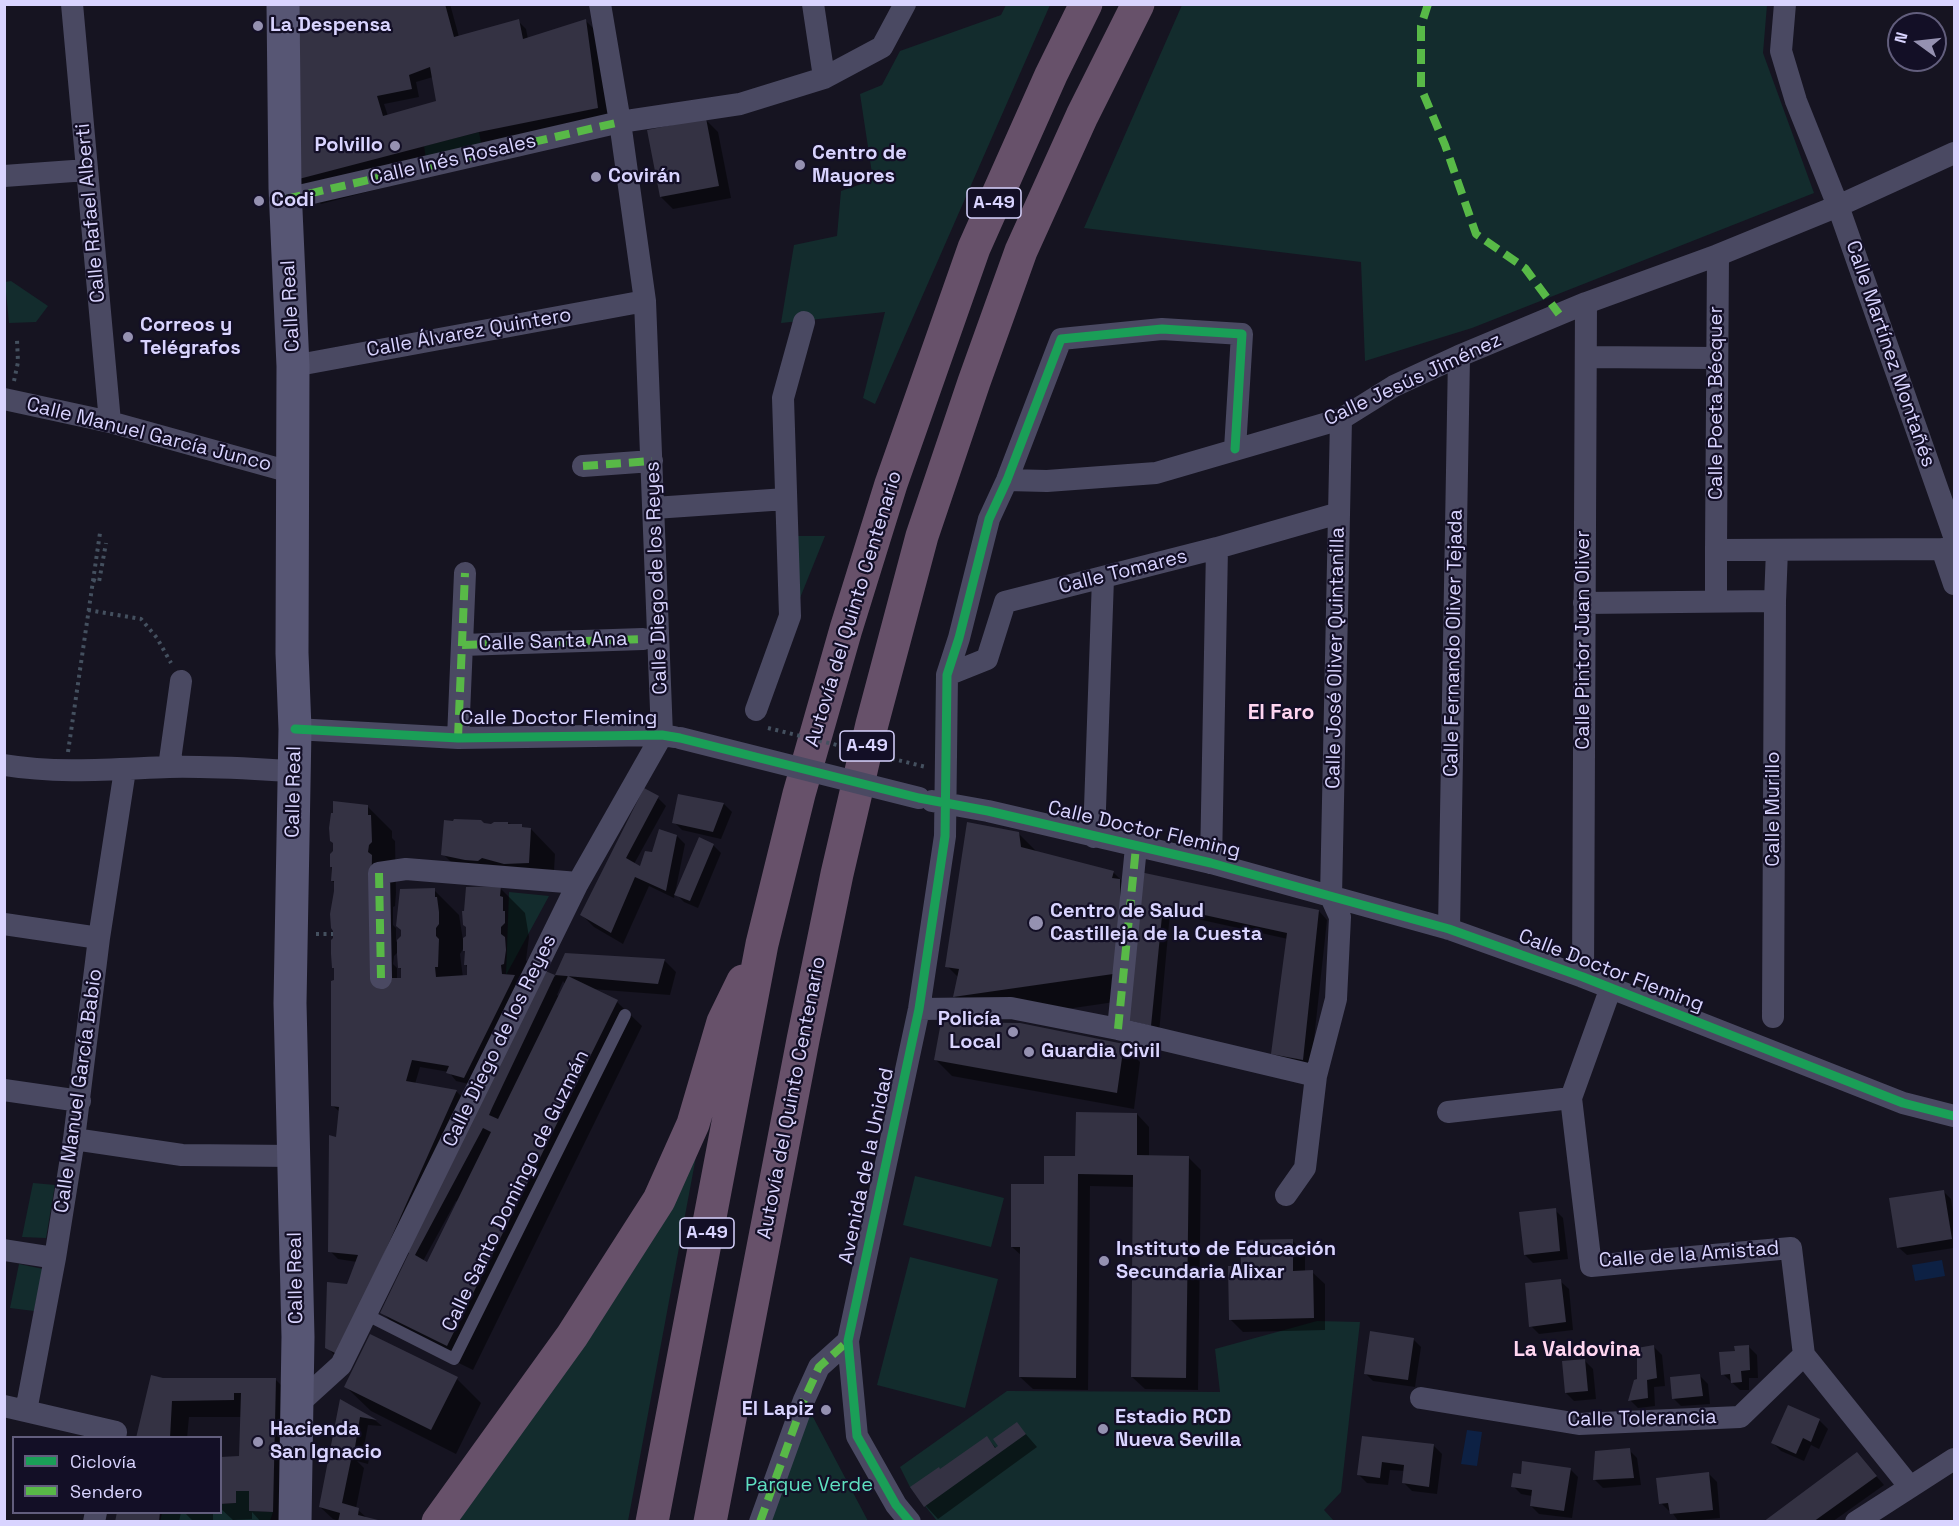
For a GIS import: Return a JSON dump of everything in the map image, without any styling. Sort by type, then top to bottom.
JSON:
[{"type":"highway","name":"Autovía del Quinto Centenario","points":[[652,1521],[762,944],[799,795],[840,651],[906,440],[974,248],[1051,75],[1086,4]]},
{"type":"highway","name":"Autovía del Quinto Centenario","points":[[710,1521],[835,885],[872,724],[922,536],[1021,251],[1082,116],[1138,4]]},
{"type":"highway","points":[[438,1521],[465,1487],[572,1336],[659,1200],[693,1124],[723,1022],[762,944]]},
{"type":"highway","points":[[425,1521],[465,1487]]},
{"type":"main road","name":"Calle Real","points":[[283,4],[294,472],[292,652],[295,729],[290,1003],[298,1351],[295,1514]]},
{"type":"street","name":"Calle Rafael Alberti","points":[[72,4],[111,422]]},
{"type":"street","name":"Calle Diego de los Reyes","points":[[297,1405],[342,1365],[578,883],[671,737],[654,508],[645,301],[620,122],[600,4]]},
{"type":"street","points":[[813,4],[824,78]]},
{"type":"street","name":"Calle Inés Rosales","points":[[286,199],[620,122],[740,104],[824,78],[882,47],[905,4]]},
{"type":"street","name":"Calle Martínez Montañés","points":[[1785,4],[1781,51],[1796,101],[1838,206],[1950,545],[1954,584]]},
{"type":"street","name":"Calle Jesús Jiménez","points":[[1007,480],[1047,481],[1156,473],[1341,418],[1394,386],[1459,356],[1586,303],[1718,255],[1838,206],[1954,153]]},
{"type":"street","points":[[4,176],[87,170]]},
{"type":"street","name":"Calle Poeta Bécquer","points":[[1716,601],[1718,255]]},
{"type":"street","name":"Calle Álvarez Quintero","points":[[293,366],[645,301]]},
{"type":"street","name":"Calle Pintor Juan Oliver","points":[[1583,977],[1586,303]]},
{"type":"street","points":[[762,719],[790,616],[783,398],[804,322]]},
{"type":"street","name":"Avenida de la Unidad","points":[[910,1521],[896,1505],[856,1436],[848,1341],[919,1009],[945,836],[946,675],[959,638],[988,519],[1007,480],[1061,339],[1161,328],[1242,334],[1234,449]]},
{"type":"street","name":"Calle Fernando Oliver Tejada","points":[[1449,929],[1459,356]]},
{"type":"street","points":[[1586,357],[1717,358]]},
{"type":"street","name":"Calle Manuel García Junco","points":[[7,399],[111,422],[294,472]]},
{"type":"street","name":"Calle José Oliver Quintanilla","points":[[1286,1195],[1305,1168],[1316,1076],[1336,999],[1340,917],[1331,897],[1341,418]]},
{"type":"street","points":[[583,466],[652,461]]},
{"type":"street","points":[[654,508],[786,499]]},
{"type":"street","name":"Calle Tomares","points":[[946,675],[987,659],[1005,602],[1217,548],[1339,513]]},
{"type":"street","points":[[1716,550],[1950,545]]},
{"type":"street","points":[[1211,863],[1217,548]]},
{"type":"street","name":"Calle Murillo","points":[[1773,1017],[1777,550]]},
{"type":"street","points":[[458,738],[465,573]]},
{"type":"street","points":[[1094,837],[1103,578]]},
{"type":"street","points":[[1584,603],[1776,601]]},
{"type":"street","name":"Calle Santa Ana","points":[[462,645],[643,639]]},
{"type":"street","points":[[169,767],[182,681]]},
{"type":"street","name":"Calle Doctor Fleming","points":[[295,729],[458,738],[671,737],[919,798],[988,811],[1211,863],[1449,929],[1583,977],[1610,990],[1903,1103],[1954,1116]]},
{"type":"street","points":[[4,765],[35,770],[224,767],[294,771]]},
{"type":"street","name":"Calle Manuel García Babio","points":[[15,1408],[55,1258],[80,1101],[99,938],[125,770]]},
{"type":"street","points":[[1118,1029],[1136,847]]},
{"type":"street","points":[[381,978],[379,873],[406,869],[578,883]]},
{"type":"street","points":[[4,924],[99,938]]},
{"type":"street","name":"Calle de la Amistad","points":[[1610,990],[1571,1098],[1591,1266],[1791,1248],[1804,1355]]},
{"type":"street","points":[[919,1009],[1011,1008],[1118,1029],[1316,1076]]},
{"type":"street","points":[[4,1090],[80,1101]]},
{"type":"street","points":[[1448,1112],[1571,1098]]},
{"type":"street","points":[[74,1139],[182,1155],[294,1156]]},
{"type":"street","points":[[4,1250],[55,1258]]},
{"type":"street","points":[[760,1521],[804,1400],[819,1367],[848,1341]]},
{"type":"street","points":[[298,1351],[316,1370],[342,1365]]},
{"type":"street","points":[[1804,1355],[1910,1487]]},
{"type":"street","name":"Calle Tolerancia","points":[[1421,1398],[1579,1424],[1740,1417],[1804,1355]]},
{"type":"street","points":[[15,1408],[116,1435]]},
{"type":"street","points":[[1856,1521],[1954,1459]]},
{"type":"lane","name":"Calle Santo Domingo de Guzmán","points":[[365,1314],[454,1359],[625,1015]]},
{"type":"path","points":[[7,399],[18,362],[17,340]]},
{"type":"path","points":[[66,770],[100,533]]},
{"type":"path","points":[[93,580],[99,582],[106,543]]},
{"type":"path","points":[[88,610],[141,619],[157,638],[182,681]]},
{"type":"path","points":[[762,719],[926,768]]},
{"type":"green space","points":[[1006,5],[1050,5],[875,404],[863,398],[885,312],[781,323],[794,245],[837,236],[841,191],[873,180],[860,94],[882,85],[900,51],[1001,15]]},
{"type":"green space","points":[[1182,5],[1767,5],[1763,53],[1814,193],[1472,328],[1365,361],[1361,262],[1084,228]]},
{"type":"green space","points":[[479,132],[484,159],[428,172],[424,146]]},
{"type":"green space","points":[[11,281],[48,306],[36,322],[9,323],[5,282]]},
{"type":"green space","points":[[797,536],[825,536],[800,598]]},
{"type":"green space","points":[[509,892],[549,896],[506,975]]},
{"type":"green space","points":[[703,1119],[628,1521],[454,1522]]},
{"type":"green space","points":[[915,1176],[1004,1198],[991,1247],[903,1225]]},
{"type":"green space","points":[[33,1183],[55,1185],[46,1238],[22,1237]]},
{"type":"green space","points":[[910,1257],[998,1279],[965,1408],[877,1385]]},
{"type":"green space","points":[[19,1264],[43,1269],[34,1311],[10,1308]]},
{"type":"green space","name":"Estadio RCD Nueva Sevilla","points":[[1317,1321],[1360,1322],[1341,1492],[1324,1510],[1334,1521],[937,1521],[910,1487],[900,1467],[1007,1391],[1220,1392],[1215,1349]]},
{"type":"green space","name":"Parque Verde","points":[[804,1400],[868,1521],[760,1521]]},
{"type":"green space","points":[[236,1491],[249,1491],[249,1511],[273,1512],[270,1521],[160,1522],[162,1514],[222,1514],[222,1504],[236,1503]]},
{"type":"water","points":[[1942,1260],[1945,1276],[1915,1281],[1912,1265]]},
{"type":"water","points":[[1467,1430],[1482,1432],[1477,1466],[1461,1464]]},
{"type":"building","points":[[295,4],[445,4],[454,37],[519,19],[523,39],[586,19],[598,108],[479,132],[295,180]],"holes":[[[430,67],[436,101],[383,116],[377,96],[412,89],[409,75]]]},
{"type":"building","points":[[706,118],[719,186],[660,197],[647,130]]},
{"type":"building","points":[[644,788],[659,796],[626,858],[640,866],[645,851],[652,852],[659,829],[677,835],[666,891],[635,877],[611,933],[580,915]]},
{"type":"building","points":[[678,794],[724,803],[713,832],[672,823]]},
{"type":"building","points":[[333,801],[368,805],[368,815],[371,815],[372,842],[368,852],[372,855],[370,978],[401,978],[401,968],[398,968],[397,940],[401,936],[401,930],[396,926],[400,889],[435,888],[439,912],[439,924],[436,928],[436,936],[439,939],[436,977],[467,975],[467,965],[464,965],[465,951],[463,951],[466,927],[463,925],[462,911],[464,911],[466,887],[501,886],[500,896],[503,897],[505,923],[501,927],[501,934],[505,937],[506,950],[504,964],[501,965],[502,974],[515,975],[464,1078],[446,1073],[449,1066],[412,1060],[406,1081],[457,1090],[339,1355],[325,1348],[327,1282],[347,1284],[358,1255],[328,1252],[329,1135],[336,1137],[339,1107],[331,1106],[331,981],[334,980],[334,968],[332,968],[333,931],[330,914],[334,881],[331,881],[330,854],[333,851],[333,843],[330,841],[329,828]]},
{"type":"building","points":[[454,819],[481,820],[491,824],[508,822],[508,824],[522,824],[522,827],[531,828],[529,863],[504,864],[482,858],[478,861],[441,855],[444,820],[453,821]]},
{"type":"building","name":"Centro de Salud Castilleja de la Cuesta","points":[[967,822],[1019,832],[1021,847],[1114,871],[1112,878],[1120,879],[1120,973],[953,997],[959,969],[945,967]]},
{"type":"building","points":[[699,837],[714,844],[690,901],[674,895]]},
{"type":"building","points":[[1140,872],[1319,910],[1303,1060],[1271,1054],[1287,933],[1163,906],[1151,1026],[1124,1019]]},
{"type":"building","points":[[565,953],[665,959],[658,984],[555,975]]},
{"type":"building","points":[[543,970],[555,975],[489,1115],[498,1119],[568,976],[618,1000],[447,1346],[380,1313],[409,1253],[404,1248]],"holes":[[[483,1128],[491,1132],[427,1262],[415,1255]]]},
{"type":"building","name":"Guardia Civil","points":[[941,1022],[1020,1023],[1124,1044],[1117,1093],[934,1060]]},
{"type":"building","points":[[1076,1112],[1137,1113],[1137,1155],[1189,1156],[1186,1378],[1131,1377],[1133,1175],[1078,1174],[1076,1378],[1019,1377],[1020,1247],[1011,1247],[1011,1184],[1044,1184],[1044,1156],[1075,1156]]},
{"type":"building","points":[[1944,1190],[1952,1239],[1897,1248],[1889,1198]]},
{"type":"building","points":[[1556,1208],[1560,1251],[1524,1255],[1519,1212]]},
{"type":"building","points":[[1293,1239],[1293,1271],[1313,1270],[1314,1318],[1229,1320],[1228,1266],[1241,1266],[1240,1240]]},
{"type":"building","points":[[1561,1279],[1566,1322],[1529,1327],[1525,1283]]},
{"type":"building","points":[[1370,1331],[1414,1338],[1408,1380],[1364,1374]]},
{"type":"building","points":[[370,1334],[458,1377],[431,1430],[344,1387]]},
{"type":"building","points":[[1654,1345],[1657,1378],[1647,1380],[1648,1398],[1628,1401],[1634,1380],[1637,1379],[1637,1348]]},
{"type":"building","points":[[1749,1345],[1750,1370],[1741,1371],[1742,1382],[1731,1383],[1730,1374],[1721,1375],[1719,1352],[1735,1351],[1734,1346]]},
{"type":"building","points":[[1585,1359],[1588,1391],[1565,1393],[1562,1361]]},
{"type":"building","points":[[1700,1374],[1703,1396],[1672,1399],[1670,1377]]},
{"type":"building","name":"Hacienda San Ignacio","points":[[151,1375],[163,1378],[276,1378],[273,1512],[249,1511],[249,1491],[236,1491],[236,1503],[222,1504],[222,1457],[239,1456],[241,1393],[234,1393],[234,1400],[172,1401],[170,1436],[136,1436]]},
{"type":"building","points":[[340,1399],[377,1420],[360,1417],[355,1447],[362,1449],[360,1457],[352,1455],[342,1503],[359,1508],[358,1515],[386,1522],[338,1522],[340,1513],[319,1507]]},
{"type":"building","points":[[1788,1405],[1820,1419],[1811,1442],[1803,1438],[1796,1454],[1771,1443]]},
{"type":"building","points":[[1017,1422],[1026,1434],[924,1507],[910,1487],[987,1436],[995,1448],[998,1446],[993,1439]]},
{"type":"building","points":[[1362,1436],[1434,1444],[1429,1487],[1402,1483],[1404,1465],[1382,1462],[1380,1478],[1357,1475]]},
{"type":"building","points":[[1630,1448],[1634,1478],[1593,1480],[1595,1451]]},
{"type":"building","points":[[1857,1452],[1877,1476],[1813,1522],[1763,1522]]},
{"type":"building","points":[[1522,1461],[1571,1468],[1564,1511],[1530,1506],[1532,1490],[1511,1487],[1513,1473],[1521,1474]]},
{"type":"building","points":[[1709,1472],[1713,1510],[1670,1514],[1668,1503],[1659,1504],[1656,1478]]},
{"type":"building","points":[[117,1514],[160,1514],[159,1522],[115,1522]]},
{"type":"marked path","points":[[1428,4],[1421,26],[1421,88],[1445,145],[1476,234],[1525,268],[1559,314]]},
{"type":"marked path","points":[[286,199],[620,122]]},
{"type":"marked path","points":[[583,466],[652,461]]},
{"type":"marked path","points":[[458,738],[465,573]]},
{"type":"marked path","points":[[462,645],[643,639]]},
{"type":"marked path","points":[[1118,1029],[1136,847]]},
{"type":"marked path","points":[[379,873],[381,978]]},
{"type":"marked path","points":[[760,1522],[804,1400],[819,1367],[848,1341]]},
{"type":"cycle path","points":[[910,1522],[896,1505],[857,1436],[848,1341],[919,1009],[945,836],[947,675],[959,638],[989,519],[1007,480],[1061,339],[1162,329],[1242,334],[1235,449]]},
{"type":"cycle path","points":[[295,729],[458,738],[662,735],[680,738],[919,798],[988,811],[1211,863],[1449,929],[1583,977],[1903,1103],[1954,1116]]},
{"type":"place","name":"La Despensa","points":[[258,26]]},
{"type":"place","name":"Polvillo","points":[[395,146]]},
{"type":"place","name":"Centro de Mayores","points":[[800,165]]},
{"type":"place","name":"Covirán","points":[[596,177]]},
{"type":"place","name":"Codi","points":[[259,201]]},
{"type":"place","name":"Correos y Telégrafos","points":[[128,337]]},
{"type":"place","name":"Centro de Salud Castilleja de la Cuesta","points":[[1036,923]]},
{"type":"place","name":"Policía Local","points":[[1013,1032]]},
{"type":"place","name":"Guardia Civil","points":[[1029,1052]]},
{"type":"place","name":"Instituto de Educación Secundaria Alixar","points":[[1104,1261]]},
{"type":"place","name":"El Lapiz","points":[[826,1410]]},
{"type":"place","name":"Estadio RCD Nueva Sevilla","points":[[1103,1429]]},
{"type":"place","name":"Hacienda San Ignacio","points":[[258,1442]]},
{"type":"district","name":"El Faro","points":[[1281,713]]},
{"type":"district","name":"La Valdovina","points":[[1577,1350]]}]
